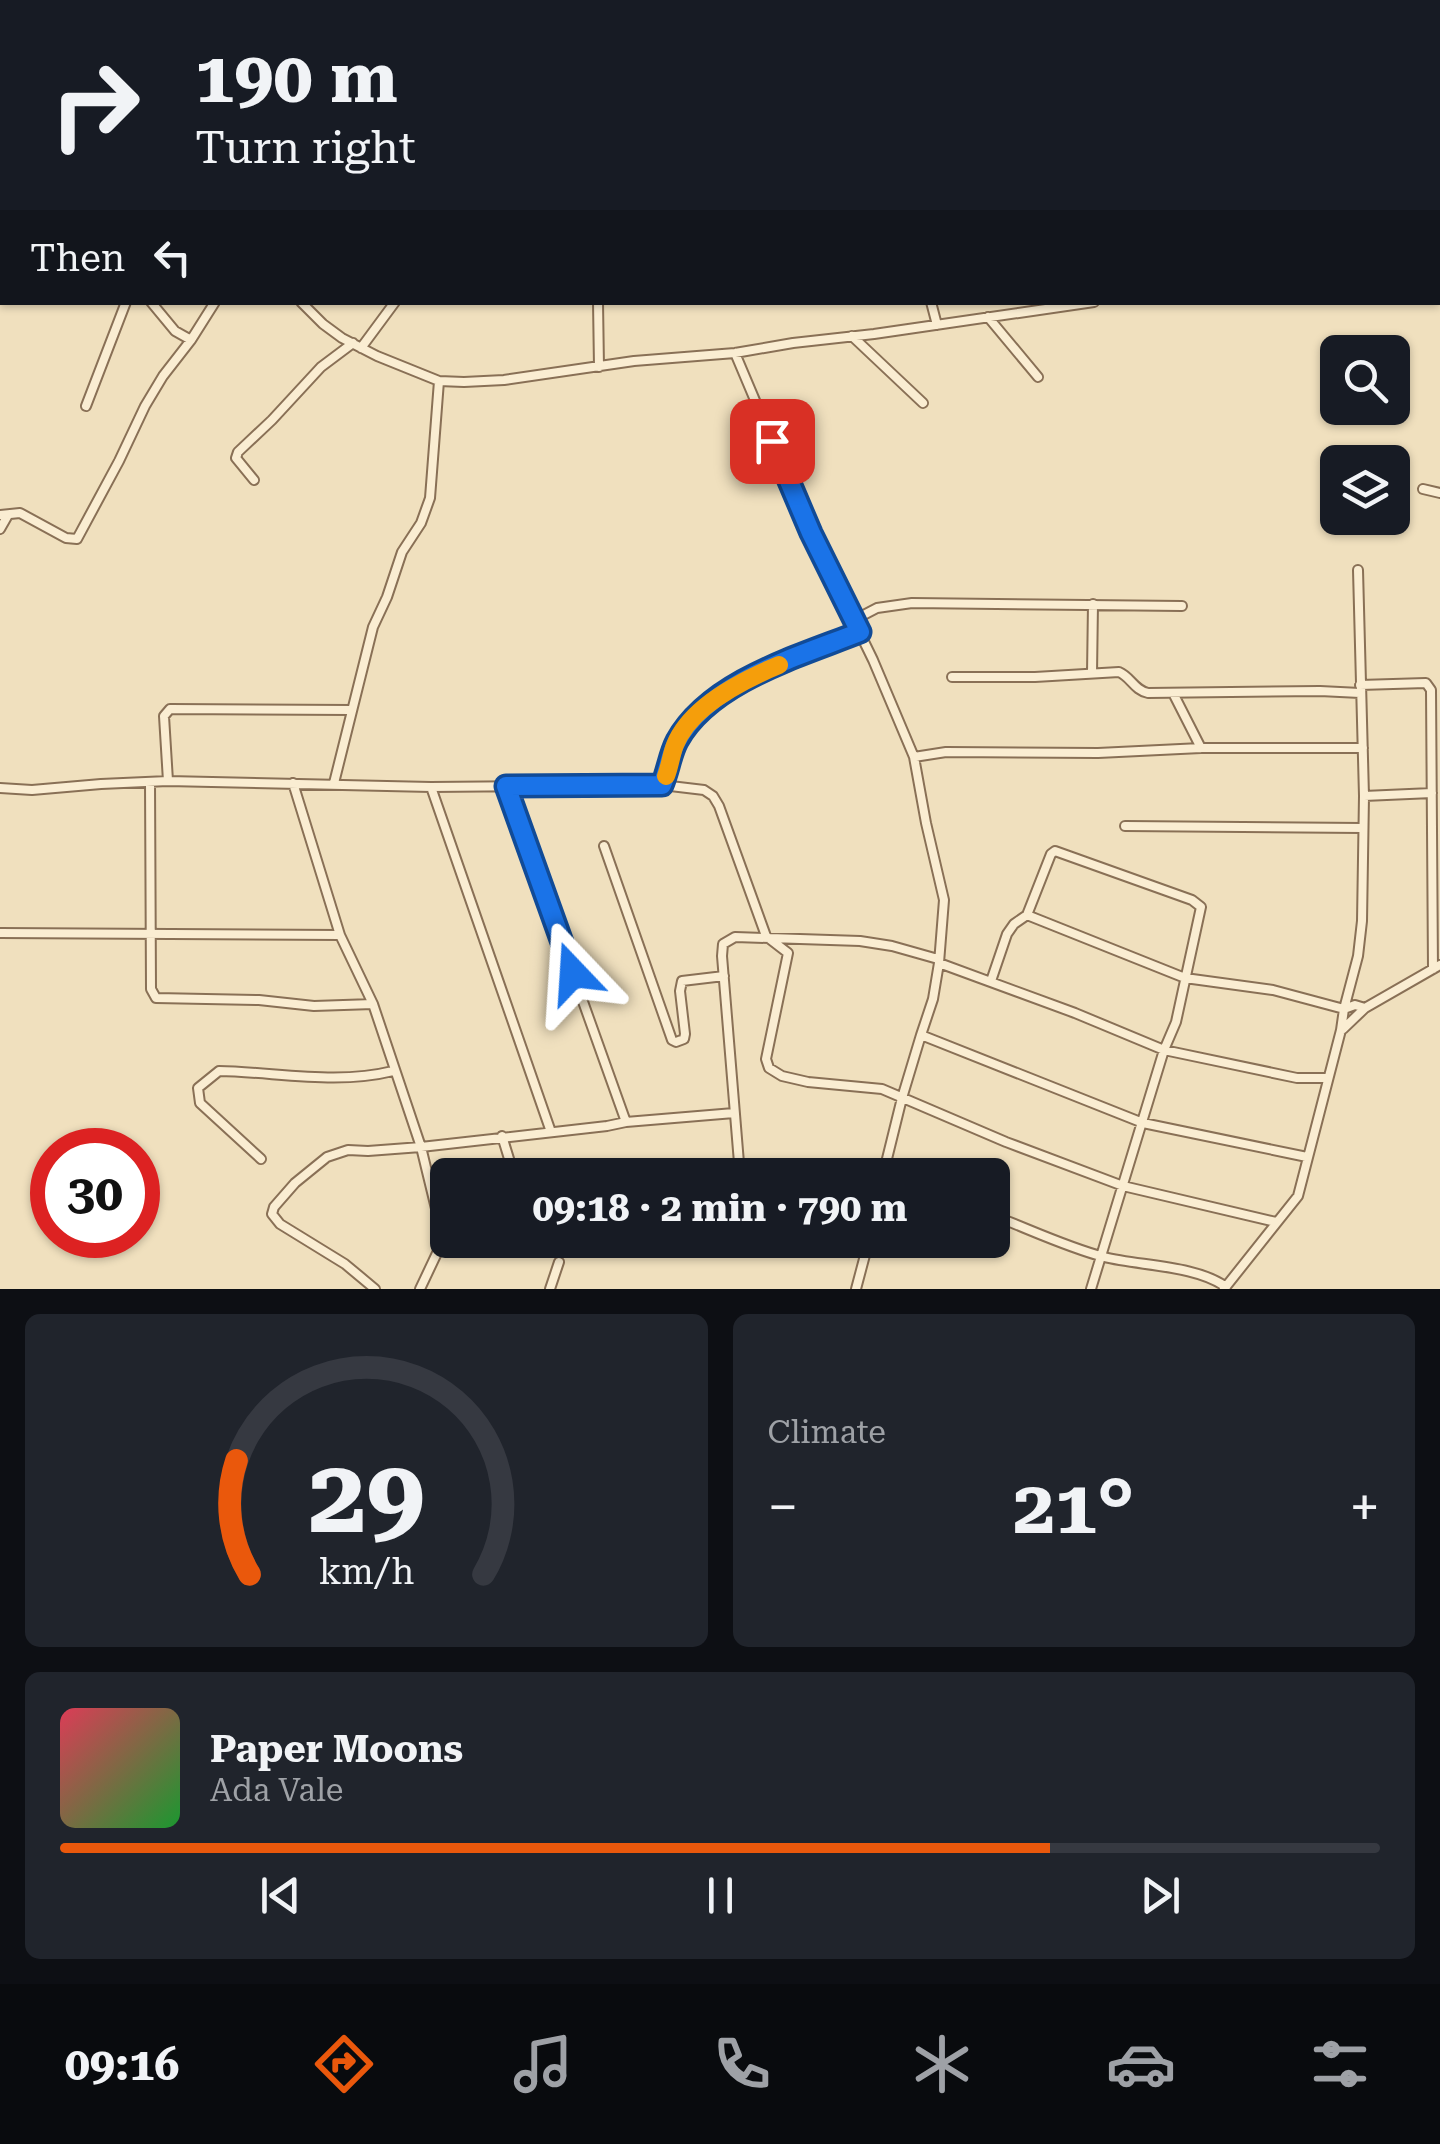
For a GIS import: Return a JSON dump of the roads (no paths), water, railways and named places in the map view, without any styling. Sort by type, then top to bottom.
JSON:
[{"type":"street","points":[[86,406],[125,305]]},
{"type":"street","points":[[153,305],[174,331],[191,340]]},
{"type":"street","points":[[0,529],[4,515],[20,513],[66,538],[78,540],[162,376],[213,305]]},
{"type":"street","points":[[304,305],[323,324],[357,346],[439,381],[504,380],[735,353],[1073,305]]},
{"type":"street","points":[[254,480],[236,458],[238,452],[321,367],[357,346],[392,305]]},
{"type":"street","points":[[598,305],[599,367]]},
{"type":"street","points":[[932,305],[937,325]]},
{"type":"street","points":[[988,317],[1038,377]]},
{"type":"street","points":[[852,336],[923,403]]},
{"type":"street","points":[[735,353],[811,533],[860,632],[914,757],[944,900],[933,1000],[887,1158]]},
{"type":"street","points":[[334,783],[373,627],[402,552],[421,523],[430,498],[439,381]]},
{"type":"street","points":[[1423,489],[1440,494]]},
{"type":"street","points":[[1010,1221],[1102,1256],[1190,1273],[1216,1280],[1225,1288],[1298,1196],[1341,1030],[1362,921],[1364,796],[1358,570]]},
{"type":"street","points":[[854,620],[877,608],[912,602],[1182,606]]},
{"type":"street","points":[[1092,673],[1093,604]]},
{"type":"street","points":[[662,785],[675,743],[712,702],[738,683],[860,632]]},
{"type":"street","points":[[952,677],[1119,672],[1144,692],[1172,693],[1360,689],[1426,683],[1430,686],[1436,967],[1365,1008],[1341,1030]]},
{"type":"street","points":[[1172,693],[1201,748]]},
{"type":"street","points":[[168,781],[164,716],[170,709],[352,710]]},
{"type":"street","points":[[914,757],[946,752],[1363,748]]},
{"type":"street","points":[[0,788],[32,790],[168,781],[431,787],[662,785],[704,790],[712,796],[728,830],[766,936],[788,953],[766,1058],[769,1068],[795,1079],[882,1089],[1122,1186],[1276,1222]]},
{"type":"street","points":[[150,782],[152,994],[159,1000],[259,1000],[314,1006],[373,1004]]},
{"type":"street","points":[[293,783],[340,936],[373,1004],[446,1234],[420,1289]]},
{"type":"street","points":[[506,786],[626,1122]]},
{"type":"street","points":[[431,787],[551,1132]]},
{"type":"street","points":[[1364,796],[1432,793]]},
{"type":"street","points":[[1125,826],[1362,828]]},
{"type":"street","points":[[604,846],[672,1040],[684,1039],[685,1034],[680,983],[724,976]]},
{"type":"street","points":[[991,982],[1008,934],[1027,915],[1055,851],[1192,900],[1201,907],[1176,1022],[1091,1289]]},
{"type":"street","points":[[1027,915],[1185,978],[1273,990],[1344,1009],[1354,1005],[1365,1008]]},
{"type":"street","points":[[0,933],[340,936]]},
{"type":"street","points":[[738,1158],[723,944],[734,937],[860,941],[892,946],[1164,1050],[1297,1078],[1328,1078]]},
{"type":"street","points":[[921,1035],[1143,1123],[1307,1156]]},
{"type":"street","points":[[261,1159],[200,1103],[198,1088],[219,1071],[374,1076],[394,1071]]},
{"type":"street","points":[[375,1289],[345,1264],[280,1224],[272,1214],[274,1206],[295,1183],[326,1157],[348,1150],[421,1147],[734,1113]]},
{"type":"street","points":[[502,1136],[509,1158]]},
{"type":"street","points":[[856,1289],[864,1258]]},
{"type":"street","points":[[550,1289],[559,1262]]}]
